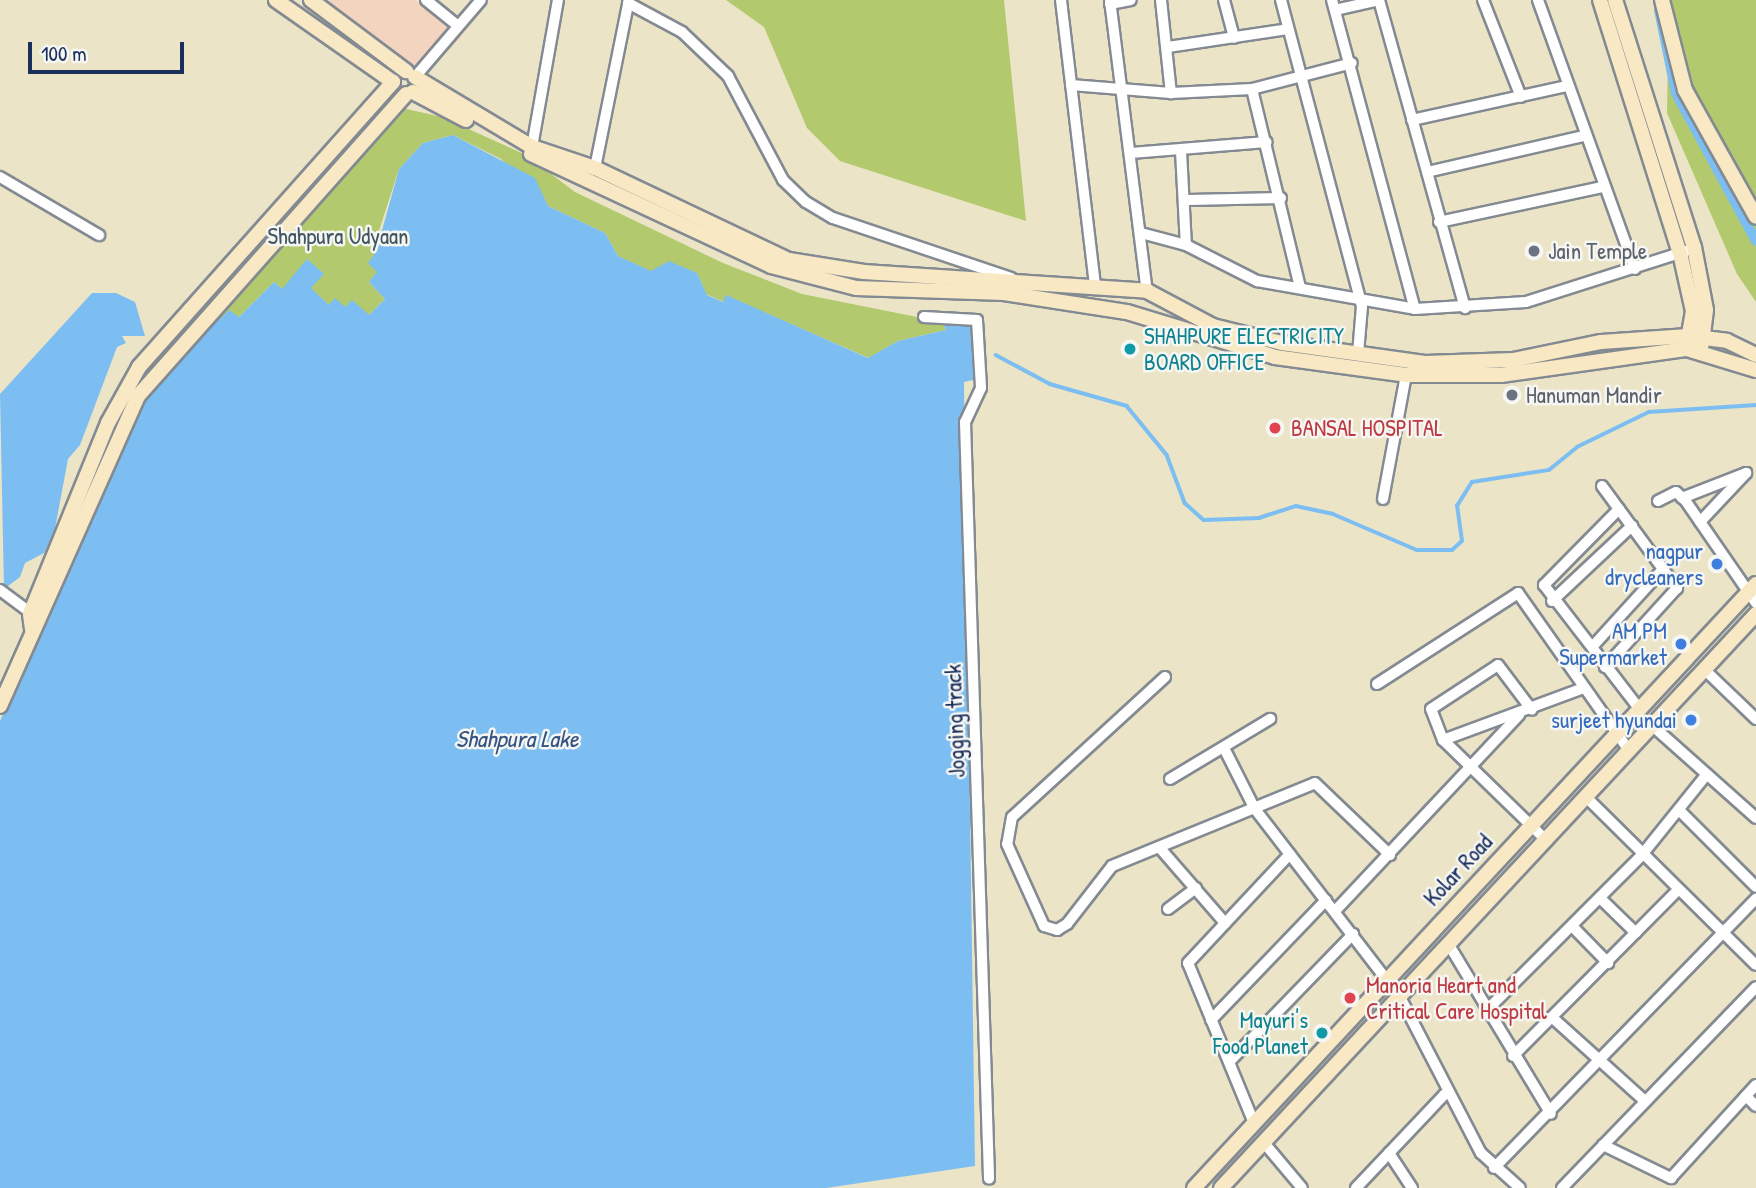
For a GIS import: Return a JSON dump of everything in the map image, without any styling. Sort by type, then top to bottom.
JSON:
[{"type":"street","points":[[277,0],[393,82],[410,84],[532,147],[595,168],[789,260],[864,271],[1012,278],[1147,290],[1213,326],[1358,354],[1425,363],[1513,360],[1601,342],[1695,343],[1756,355]]},
{"type":"street","points":[[311,0],[410,84],[580,180],[771,266],[856,288],[1004,293],[1126,312],[1275,357],[1406,375],[1501,375],[1695,343],[1756,370]]},
{"type":"street","points":[[426,0],[457,26]]},
{"type":"street","points":[[35,621],[144,386],[481,0]]},
{"type":"street","points":[[532,147],[558,0]]},
{"type":"street","points":[[1062,0],[1096,284]]},
{"type":"street","points":[[1132,0],[1110,2],[1125,91],[1147,290]]},
{"type":"street","points":[[1161,0],[1171,93]]},
{"type":"street","points":[[1224,0],[1234,38]]},
{"type":"street","points":[[1280,0],[1303,78],[1357,294],[1363,306],[1358,354]]},
{"type":"street","points":[[1415,309],[1352,63],[1334,5],[1379,0],[1427,172],[1438,222],[1465,308]]},
{"type":"street","points":[[1483,0],[1521,97]]},
{"type":"street","points":[[1538,0],[1583,136],[1634,269]]},
{"type":"street","points":[[1600,0],[1687,250]]},
{"type":"street","points":[[1615,0],[1706,310],[1695,343]]},
{"type":"street","points":[[1662,0],[1685,90],[1756,218]]},
{"type":"street","points":[[595,168],[628,2],[682,32],[728,76],[783,180],[806,202],[833,218],[1012,278]]},
{"type":"street","points":[[1168,47],[1288,29]]},
{"type":"street","points":[[1071,85],[1171,93],[1252,89],[1303,78],[1352,63]]},
{"type":"street","points":[[0,706],[35,621],[108,423],[139,368],[393,82]]},
{"type":"street","points":[[1412,120],[1567,86]]},
{"type":"street","points":[[1252,89],[1281,198],[1300,287]]},
{"type":"street","points":[[1427,172],[1583,136]]},
{"type":"street","points":[[1131,153],[1267,142]]},
{"type":"street","points":[[1181,151],[1188,200],[1186,245]]},
{"type":"street","points":[[0,177],[99,235]]},
{"type":"street","points":[[1438,222],[1602,187]]},
{"type":"street","points":[[1188,200],[1281,198]]},
{"type":"street","points":[[1141,233],[1186,245],[1257,281],[1357,294],[1415,309],[1465,308],[1526,302],[1687,250]]},
{"type":"street","points":[[1004,293],[1012,278]]},
{"type":"street","name":"Jogging track","points":[[924,317],[977,320],[981,388],[965,422],[989,1179]]},
{"type":"street","points":[[1383,499],[1406,375]]},
{"type":"street","points":[[1682,498],[1746,473],[1700,522]]},
{"type":"street","points":[[1602,486],[1664,568],[1676,590],[1605,667]]},
{"type":"street","points":[[1658,501],[1676,492],[1753,593]]},
{"type":"street","points":[[1619,509],[1546,582],[1552,601],[1593,646],[1605,667],[1655,728],[1756,818]]},
{"type":"street","points":[[1552,601],[1632,526]]},
{"type":"street","points":[[1593,646],[1664,568]]},
{"type":"street","points":[[0,590],[35,621]]},
{"type":"street","points":[[1377,684],[1518,593],[1581,689],[1630,752]]},
{"type":"street","name":"Kolar Road","points":[[1194,1188],[1530,825],[1618,737],[1753,593]]},
{"type":"street","name":"Kolar Road","points":[[1224,1184],[1547,841],[1585,796],[1655,728],[1756,614]]},
{"type":"street","points":[[1532,710],[1498,665],[1431,709],[1443,740],[1547,841]]},
{"type":"street","points":[[1707,671],[1756,719]]},
{"type":"street","points":[[1165,677],[1012,817],[1007,831],[1007,845],[1044,926],[1057,930],[1112,866],[1315,783],[1390,855]]},
{"type":"street","points":[[1443,740],[1532,710],[1581,689]]},
{"type":"street","points":[[1335,911],[1472,769],[1520,714]]},
{"type":"street","points":[[1170,779],[1270,719]]},
{"type":"street","points":[[1224,748],[1255,808],[1400,997],[1445,1094],[1494,1168],[1520,1188]]},
{"type":"street","points":[[1486,1011],[1641,856],[1680,811],[1707,774]]},
{"type":"street","points":[[1585,796],[1641,856],[1756,965]]},
{"type":"street","points":[[1680,811],[1756,887]]},
{"type":"street","points":[[1159,847],[1225,923]]},
{"type":"street","points":[[1254,1124],[1188,963],[1290,854]]},
{"type":"street","points":[[1168,909],[1196,888]]},
{"type":"street","points":[[1513,1056],[1555,1020],[1678,890]]},
{"type":"street","points":[[1600,898],[1636,933]]},
{"type":"street","points":[[1494,1168],[1550,1114],[1756,899]]},
{"type":"street","points":[[1211,1020],[1326,900]]},
{"type":"street","points":[[1572,926],[1608,963]]},
{"type":"street","points":[[1230,1062],[1353,934]]},
{"type":"street","points":[[1449,945],[1550,1114]]},
{"type":"street","points":[[1562,1188],[1756,986]]},
{"type":"street","points":[[1555,1020],[1645,1101]]},
{"type":"street","points":[[1603,1145],[1671,1178],[1756,1086]]},
{"type":"street","points":[[1356,1188],[1445,1094]]},
{"type":"street","points":[[1746,1096],[1756,1106]]},
{"type":"street","points":[[1265,1143],[1302,1188]]},
{"type":"street","points":[[1389,1153],[1412,1188]]},
{"type":"street","points":[[1214,1167],[1224,1184]]},
{"type":"shaded area","points":[[328,0],[415,0],[461,37],[420,79]]},
{"type":"green space","points":[[726,0],[1004,0],[1026,221],[840,161],[807,128],[764,27]]},
{"type":"green space","points":[[1669,0],[1756,0],[1756,302],[1737,274],[1667,113]]},
{"type":"green space","name":"Shahpura Udyaan","points":[[402,108],[442,117],[526,155],[575,192],[723,263],[802,294],[942,322],[946,330],[898,341],[869,358],[726,296],[724,302],[706,294],[697,273],[669,262],[651,272],[618,256],[605,233],[548,206],[501,159],[453,135],[423,143],[399,169],[376,240],[378,272],[369,282],[385,299],[369,315],[329,305],[310,288],[324,274],[282,289],[274,282],[239,317],[219,320],[213,314]]},
{"type":"water","name":"Shahpura Lake","points":[[453,135],[535,178],[548,206],[605,233],[618,256],[651,271],[669,261],[697,273],[707,295],[723,302],[726,295],[868,358],[898,341],[946,330],[942,322],[973,324],[978,379],[964,382],[975,1166],[826,1188],[0,1188],[0,721],[144,397],[213,314],[219,320],[229,310],[239,317],[274,282],[282,289],[307,259],[324,274],[311,288],[329,305],[335,298],[345,307],[352,300],[369,315],[385,299],[369,282],[377,272],[368,263],[376,252],[399,169],[423,143]]},
{"type":"water","points":[[92,293],[116,293],[135,302],[145,336],[122,336],[126,343],[117,347],[80,445],[68,459],[54,534],[44,553],[25,563],[20,577],[4,589],[0,394]]},
{"type":"waterway","points":[[1659,10],[1676,93],[1756,241]]},
{"type":"waterway","points":[[996,355],[1050,384],[1127,406],[1167,455],[1185,503],[1204,520],[1259,518],[1296,506],[1333,514],[1417,550],[1452,550],[1462,541],[1457,506],[1472,482],[1549,470],[1577,447],[1649,412],[1756,405]]},
{"type":"place","name":"Jain Temple","points":[[1534,251]]},
{"type":"place","name":"SHAHPURE ELECTRICITY BOARD OFFICE","points":[[1130,349]]},
{"type":"place","name":"Hanuman Mandir","points":[[1512,395]]},
{"type":"place","name":"BANSAL HOSPITAL","points":[[1275,428]]},
{"type":"place","name":"nagpur drycleaners","points":[[1717,564]]},
{"type":"place","name":"AM PM Supermarket","points":[[1681,644]]},
{"type":"place","name":"surjeet hyundai","points":[[1691,720]]},
{"type":"place","name":"Manoria Heart and Critical Care Hospital","points":[[1350,998]]},
{"type":"place","name":"Mayuri's Food Planet","points":[[1322,1033]]}]
